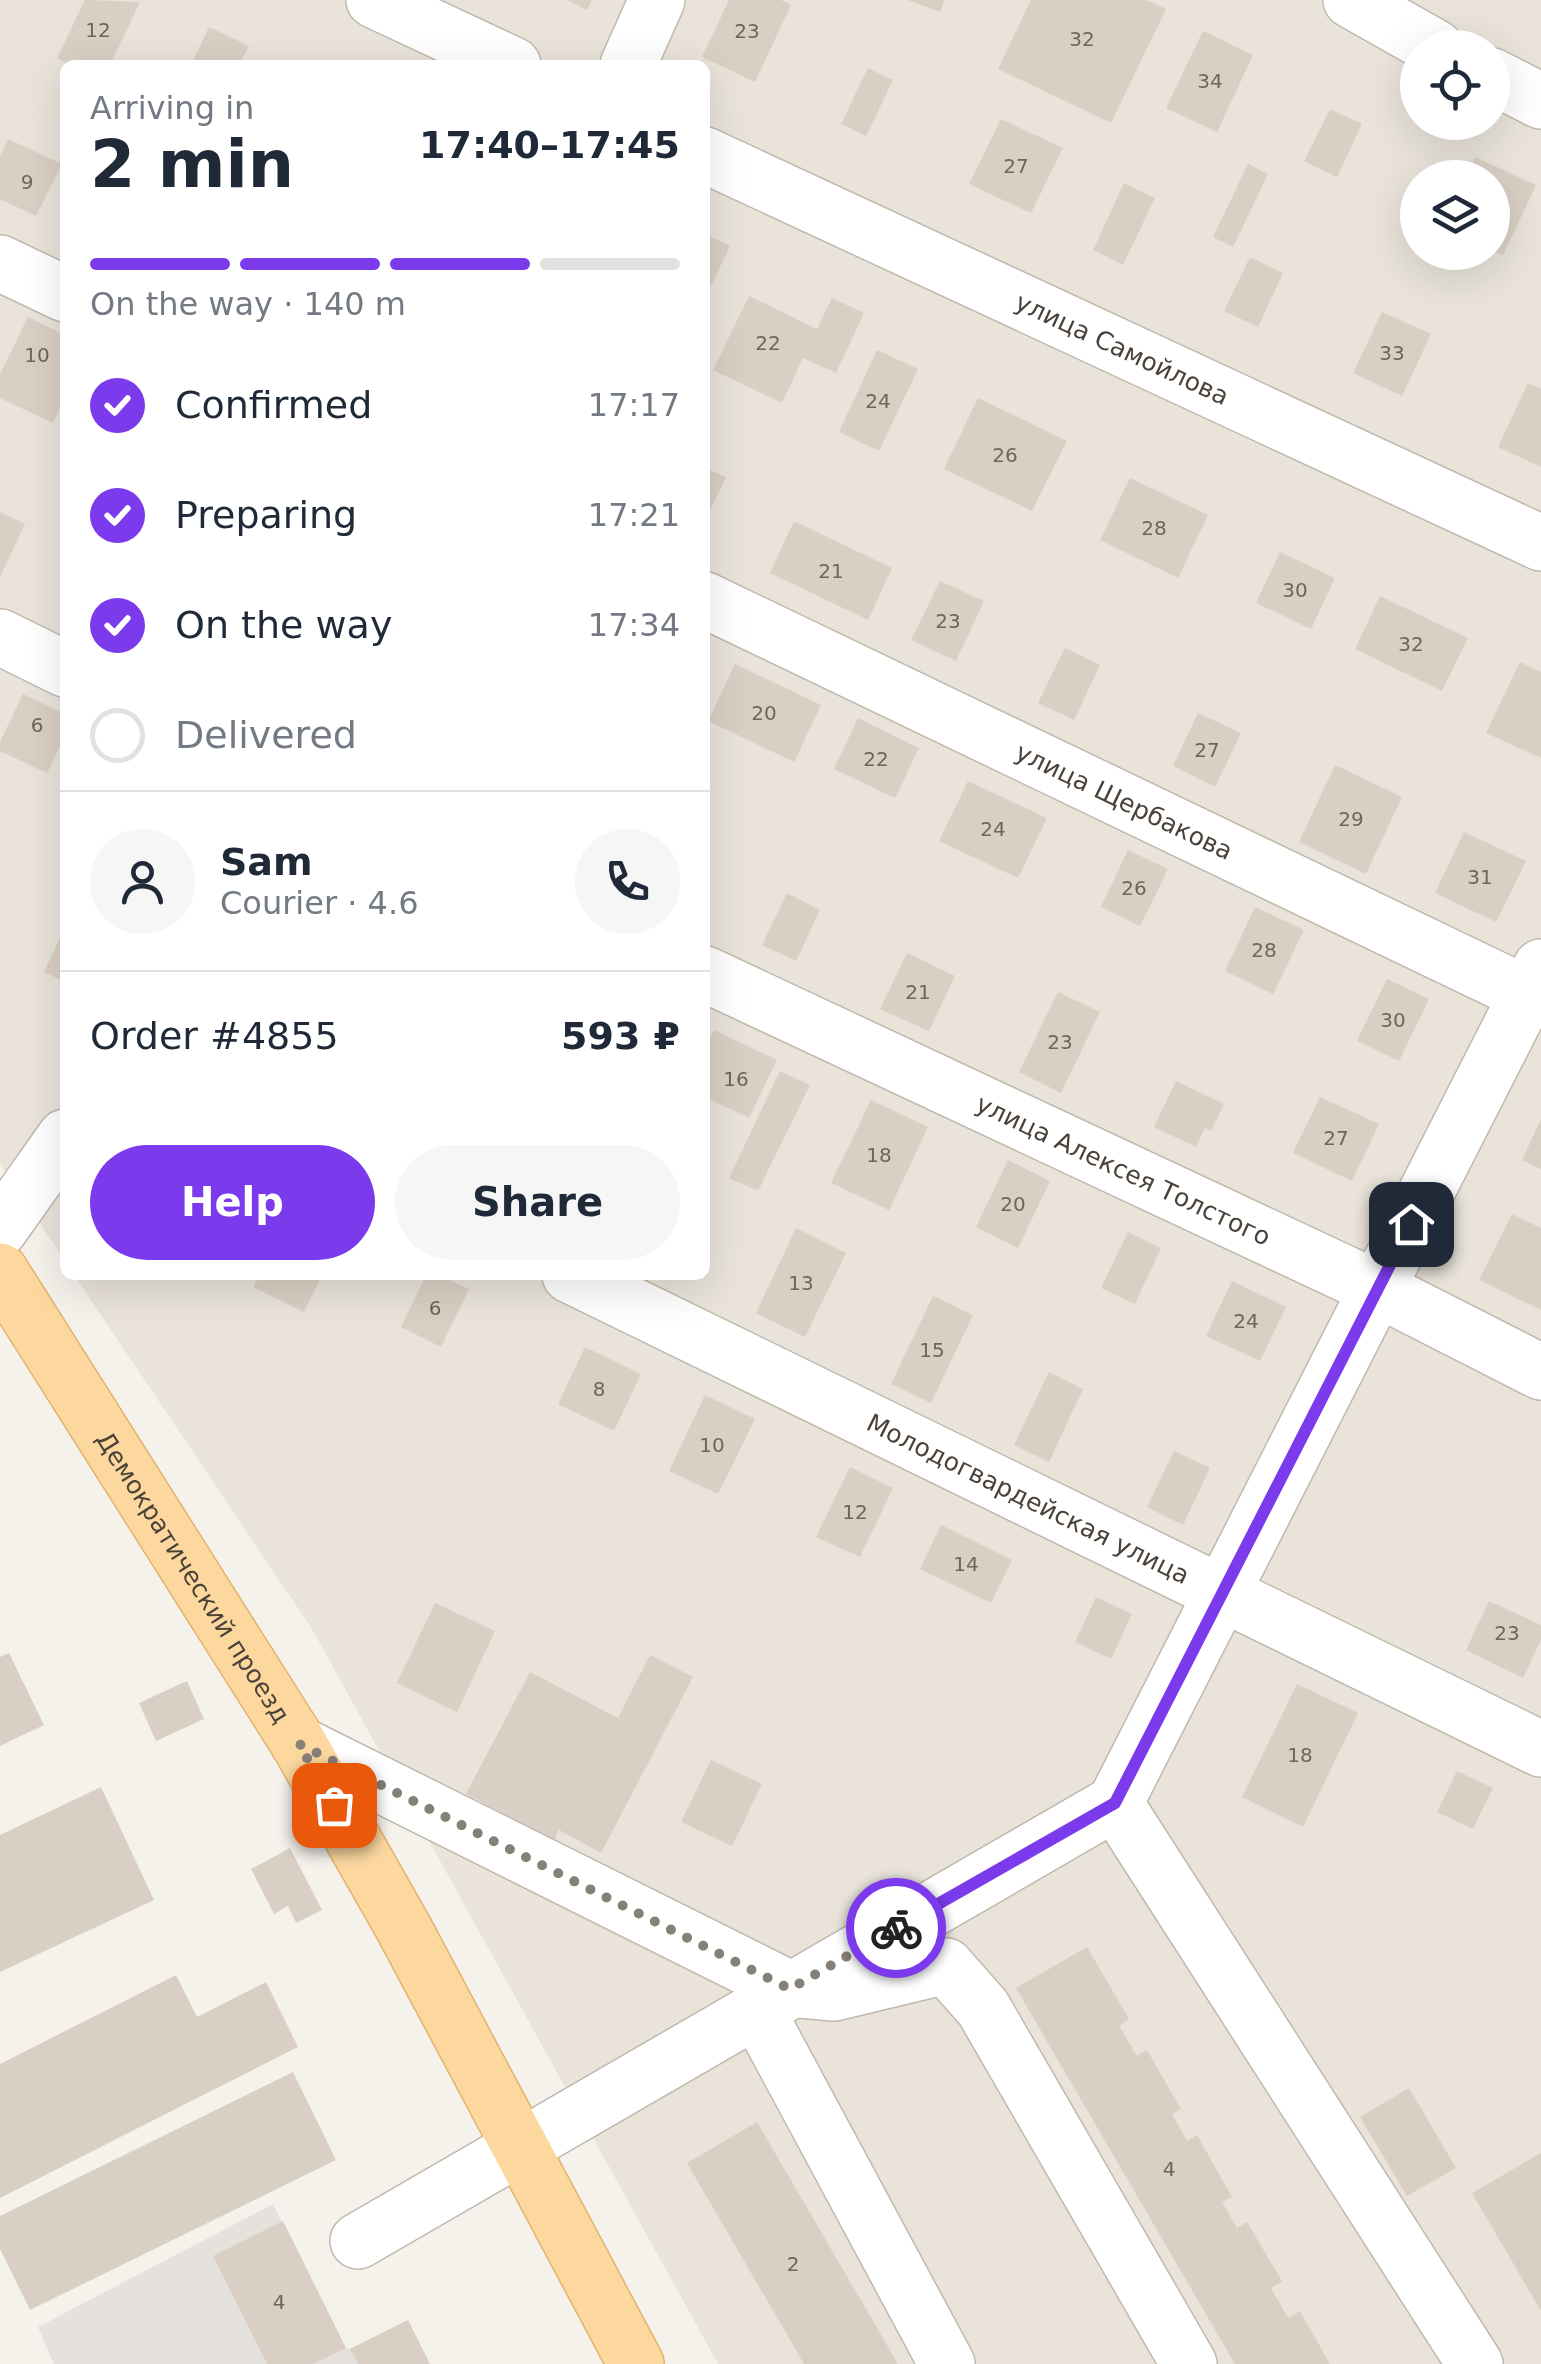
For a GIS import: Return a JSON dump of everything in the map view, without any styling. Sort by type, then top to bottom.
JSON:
[{"type":"main road","name":"Демократический проезд","points":[[0,1272],[299,1744],[403,1927],[636,2364]]},
{"type":"street","points":[[374,0],[501,60]]},
{"type":"street","points":[[630,60],[657,0]]},
{"type":"street","points":[[1351,0],[1404,30]]},
{"type":"street","points":[[1510,85],[1541,100]]},
{"type":"street","name":"улица Самойлова","points":[[710,157],[1541,543]]},
{"type":"street","points":[[0,262],[60,292]]},
{"type":"street","name":"улица Щербакова","points":[[710,602],[1537,988]]},
{"type":"street","points":[[0,637],[60,667]]},
{"type":"street","name":"улица Алексея Толстого","points":[[710,976],[1378,1289],[1541,1372]]},
{"type":"street","points":[[358,2240],[1115,1803],[1537,988]]},
{"type":"street","points":[[0,1229],[60,1144]]},
{"type":"street","name":"Молодогвардейская улица","points":[[580,1280],[1541,1749]]},
{"type":"street","points":[[299,1744],[773,1999],[834,1993],[946,1966],[983,2008],[1189,2364]]},
{"type":"street","points":[[1115,1803],[1475,2364]]},
{"type":"street","points":[[773,1999],[947,2364]]},
{"type":"shaded area","points":[[0,0],[1541,0],[1541,2364],[718,2364],[312,1629],[77,1280],[710,1280],[710,60],[60,60],[60,1254],[0,1164]]},
{"type":"shaded area","points":[[273,2204],[346,2348],[408,2320],[430,2364],[54,2364],[38,2327]]},
{"type":"building","points":[[85,0],[140,2],[112,60],[57,58]]},
{"type":"building","points":[[567,0],[592,0],[587,10]]},
{"type":"building","points":[[729,0],[781,0],[791,5],[755,82],[702,57]]},
{"type":"building","points":[[908,0],[944,0],[940,12]]},
{"type":"building","points":[[1031,0],[1146,0],[1166,9],[1111,123],[998,69]]},
{"type":"building","points":[[209,27],[249,46],[242,60],[193,60]]},
{"type":"building","points":[[1203,31],[1253,55],[1217,132],[1166,108]]},
{"type":"building","points":[[868,68],[893,80],[866,136],[841,124]]},
{"type":"building","points":[[1330,109],[1362,124],[1337,177],[1304,161]]},
{"type":"building","points":[[1001,119],[1063,148],[1031,213],[969,184]]},
{"type":"building","points":[[8,139],[60,163],[36,216],[0,199],[0,156]]},
{"type":"building","points":[[1248,164],[1268,174],[1233,247],[1213,237]]},
{"type":"building","points":[[1510,173],[1536,185],[1510,240]]},
{"type":"building","points":[[1124,183],[1155,198],[1123,265],[1093,250]]},
{"type":"building","points":[[710,236],[730,246],[710,286]]},
{"type":"building","points":[[1250,257],[1283,273],[1258,327],[1224,311]]},
{"type":"building","points":[[749,296],[817,329],[832,298],[864,313],[836,373],[803,358],[782,403],[713,370]]},
{"type":"building","points":[[1382,312],[1431,334],[1402,396],[1353,373]]},
{"type":"building","points":[[28,317],[60,333],[60,408],[53,423],[0,398],[0,374]]},
{"type":"building","points":[[877,350],[918,369],[879,451],[839,432]]},
{"type":"building","points":[[1528,383],[1541,389],[1541,467],[1498,447]]},
{"type":"building","points":[[978,398],[1067,441],[1032,511],[944,469]]},
{"type":"building","points":[[710,470],[726,477],[710,511]]},
{"type":"building","points":[[1130,478],[1208,515],[1178,578],[1100,540]]},
{"type":"building","points":[[0,512],[25,524],[0,577]]},
{"type":"building","points":[[794,521],[892,568],[868,620],[770,573]]},
{"type":"building","points":[[1280,552],[1335,578],[1311,629],[1256,603]]},
{"type":"building","points":[[940,581],[984,601],[956,661],[911,640]]},
{"type":"building","points":[[1380,596],[1468,638],[1442,691],[1355,649]]},
{"type":"building","points":[[1065,648],[1100,665],[1074,720],[1038,703]]},
{"type":"building","points":[[1520,662],[1541,672],[1541,758],[1486,733]]},
{"type":"building","points":[[735,664],[821,705],[794,762],[710,722]]},
{"type":"building","points":[[23,694],[60,712],[60,746],[47,773],[0,751],[0,742]]},
{"type":"building","points":[[1198,713],[1241,733],[1215,787],[1173,766]]},
{"type":"building","points":[[858,718],[919,748],[895,798],[834,769]]},
{"type":"building","points":[[1335,765],[1402,797],[1366,874],[1299,842]]},
{"type":"building","points":[[968,781],[1047,818],[1018,878],[939,841]]},
{"type":"building","points":[[1464,832],[1526,861],[1496,922],[1435,893]]},
{"type":"building","points":[[1128,850],[1168,869],[1140,926],[1101,907]]},
{"type":"building","points":[[787,893],[820,910],[796,961],[762,945]]},
{"type":"building","points":[[1255,907],[1304,930],[1273,994],[1225,971]]},
{"type":"building","points":[[60,938],[60,980],[44,972]]},
{"type":"building","points":[[907,953],[955,976],[929,1031],[880,1009]]},
{"type":"building","points":[[1387,979],[1429,999],[1399,1061],[1357,1041]]},
{"type":"building","points":[[1058,992],[1100,1012],[1061,1093],[1019,1072]]},
{"type":"building","points":[[714,1030],[777,1060],[749,1118],[710,1099],[710,1039]]},
{"type":"building","points":[[780,1071],[810,1085],[758,1191],[729,1178]]},
{"type":"building","points":[[1176,1081],[1224,1104],[1211,1131],[1205,1128],[1196,1147],[1154,1127]]},
{"type":"building","points":[[1320,1097],[1379,1124],[1352,1181],[1293,1153]]},
{"type":"building","points":[[871,1100],[928,1127],[889,1210],[831,1183]]},
{"type":"building","points":[[1541,1119],[1541,1169],[1522,1160]]},
{"type":"building","points":[[1008,1160],[1050,1181],[1018,1248],[976,1227]]},
{"type":"building","points":[[1512,1214],[1541,1228],[1541,1310],[1479,1280]]},
{"type":"building","points":[[796,1228],[846,1253],[805,1337],[756,1313]]},
{"type":"building","points":[[1128,1232],[1161,1248],[1135,1304],[1101,1288]]},
{"type":"building","points":[[256,1280],[320,1280],[304,1312],[253,1287]]},
{"type":"building","points":[[424,1280],[450,1280],[469,1289],[441,1347],[401,1327]]},
{"type":"building","points":[[1232,1281],[1286,1307],[1260,1361],[1206,1336]]},
{"type":"building","points":[[933,1296],[973,1315],[931,1403],[891,1384]]},
{"type":"building","points":[[585,1347],[641,1374],[614,1431],[558,1404]]},
{"type":"building","points":[[1049,1372],[1083,1389],[1049,1462],[1014,1445]]},
{"type":"building","points":[[705,1395],[755,1419],[718,1494],[669,1471]]},
{"type":"building","points":[[1174,1451],[1210,1468],[1183,1525],[1147,1507]]},
{"type":"building","points":[[850,1467],[893,1488],[860,1557],[816,1537]]},
{"type":"building","points":[[941,1525],[1012,1560],[991,1603],[920,1569]]},
{"type":"building","points":[[1096,1597],[1132,1614],[1111,1659],[1075,1642]]},
{"type":"building","points":[[1489,1601],[1541,1625],[1541,1640],[1523,1678],[1466,1650]]},
{"type":"building","points":[[435,1603],[495,1631],[457,1712],[397,1683]]},
{"type":"building","points":[[9,1653],[44,1725],[0,1746],[0,1657]]},
{"type":"building","points":[[650,1655],[693,1677],[601,1853],[559,1830],[554,1840],[466,1794],[530,1672],[618,1718]]},
{"type":"building","points":[[187,1681],[204,1719],[156,1741],[139,1703]]},
{"type":"building","points":[[1297,1684],[1358,1713],[1303,1827],[1242,1797]]},
{"type":"building","points":[[711,1760],[762,1784],[732,1846],[681,1822]]},
{"type":"building","points":[[1457,1771],[1493,1788],[1473,1829],[1437,1812]]},
{"type":"building","points":[[101,1787],[154,1900],[0,1972],[0,1835]]},
{"type":"building","points":[[290,1848],[322,1910],[296,1923],[288,1906],[274,1914],[251,1869]]},
{"type":"building","points":[[1087,1947],[1129,2019],[1119,2026],[1137,2056],[1147,2050],[1181,2109],[1172,2114],[1187,2141],[1197,2135],[1232,2197],[1222,2202],[1237,2228],[1247,2222],[1282,2281],[1271,2288],[1288,2318],[1300,2311],[1330,2364],[1235,2364],[1016,1988]]},
{"type":"building","points":[[176,1975],[197,2017],[266,1982],[298,2047],[0,2198],[0,2064]]},
{"type":"building","points":[[293,2072],[336,2160],[30,2310],[0,2249],[0,2216]]},
{"type":"building","points":[[1409,2088],[1456,2168],[1407,2196],[1360,2117]]},
{"type":"building","points":[[757,2122],[898,2364],[804,2364],[687,2163]]},
{"type":"building","points":[[1541,2153],[1541,2311],[1472,2193]]},
{"type":"building","points":[[283,2221],[346,2348],[313,2364],[267,2364],[213,2256]]},
{"type":"building","points":[[408,2320],[430,2364],[358,2364],[350,2349]]},
{"type":"way so far","points":[[334,1805],[299,1744],[790,1989],[896,1928]]},
{"type":"route","points":[[896,1928],[1115,1803],[1411,1224]]}]
